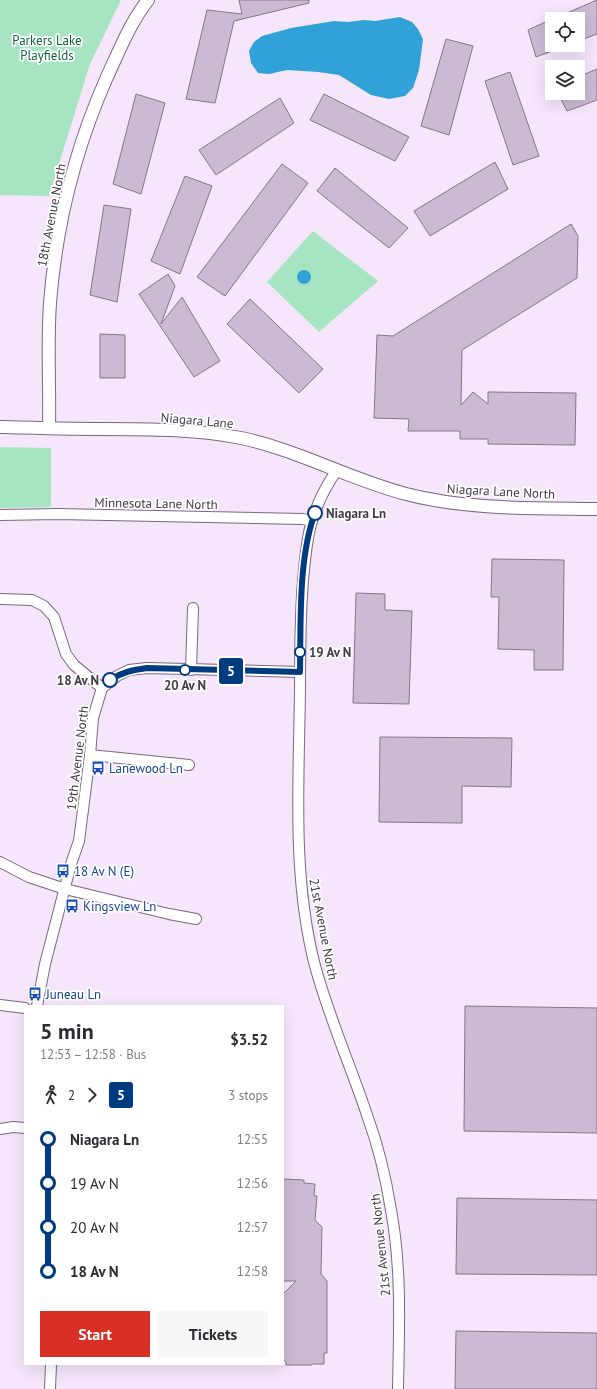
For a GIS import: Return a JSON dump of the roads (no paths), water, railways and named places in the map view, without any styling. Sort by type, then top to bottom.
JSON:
[{"type":"street","name":"18th Avenue North","points":[[49,428],[50,305],[57,244],[67,193],[81,144],[98,96],[129,30],[148,0]]},
{"type":"street","points":[[0,427],[49,428]]},
{"type":"street","name":"Niagara Lane","points":[[49,428],[169,430],[222,435],[265,444],[336,470]]},
{"type":"street","name":"Niagara Lane North","points":[[336,470],[405,494],[454,504],[502,508],[597,509]]},
{"type":"street","name":"21st Avenue North","points":[[336,470],[324,488],[312,521],[304,570],[300,672],[298,816],[299,865],[304,913],[314,961],[324,998],[369,1120],[382,1166],[392,1213],[397,1260],[399,1308],[398,1389]]},
{"type":"street","name":"Minnesota Lane North","points":[[0,516],[58,514],[303,519],[312,521]]},
{"type":"street","points":[[0,599],[32,600],[44,606],[54,617],[66,654],[74,665],[102,688],[116,676],[129,670],[147,668],[300,672]]},
{"type":"street","points":[[191,670],[193,608]]},
{"type":"street","name":"19th Avenue North","points":[[37,1005],[45,964],[79,841],[90,755],[93,718],[102,688]]},
{"type":"street","points":[[90,755],[189,765]]},
{"type":"street","points":[[0,862],[29,877],[65,889],[196,919]]},
{"type":"street","points":[[0,1005],[24,1008]]},
{"type":"street","points":[[0,1129],[24,1128]]},
{"type":"street","points":[[50,1389],[51,1365]]},
{"type":"water","points":[[400,17],[412,22],[418,29],[423,39],[419,70],[413,88],[405,96],[389,99],[371,95],[339,75],[287,70],[269,74],[258,73],[251,63],[249,51],[254,42],[262,36],[291,28],[334,21],[375,21]]},
{"type":"water","points":[[304,270],[309,272],[311,277],[309,282],[304,284],[299,282],[297,277],[299,272]]},
{"type":"place","name":"Niagara Ln","points":[[315,513]]},
{"type":"place","name":"19 Av N","points":[[300,652]]},
{"type":"place","name":"20 Av N","points":[[185,670]]},
{"type":"place","name":"18 Av N","points":[[110,680]]},
{"type":"place","name":"Lanewood Ln","points":[[98,768]]},
{"type":"place","name":"18 Av N (E)","points":[[63,871]]},
{"type":"place","name":"Kingsview Ln","points":[[72,906]]},
{"type":"place","name":"Juneau Ln","points":[[35,994]]},
{"type":"park label","name":"Parkers Lake Playfields","points":[[47,48]]}]
